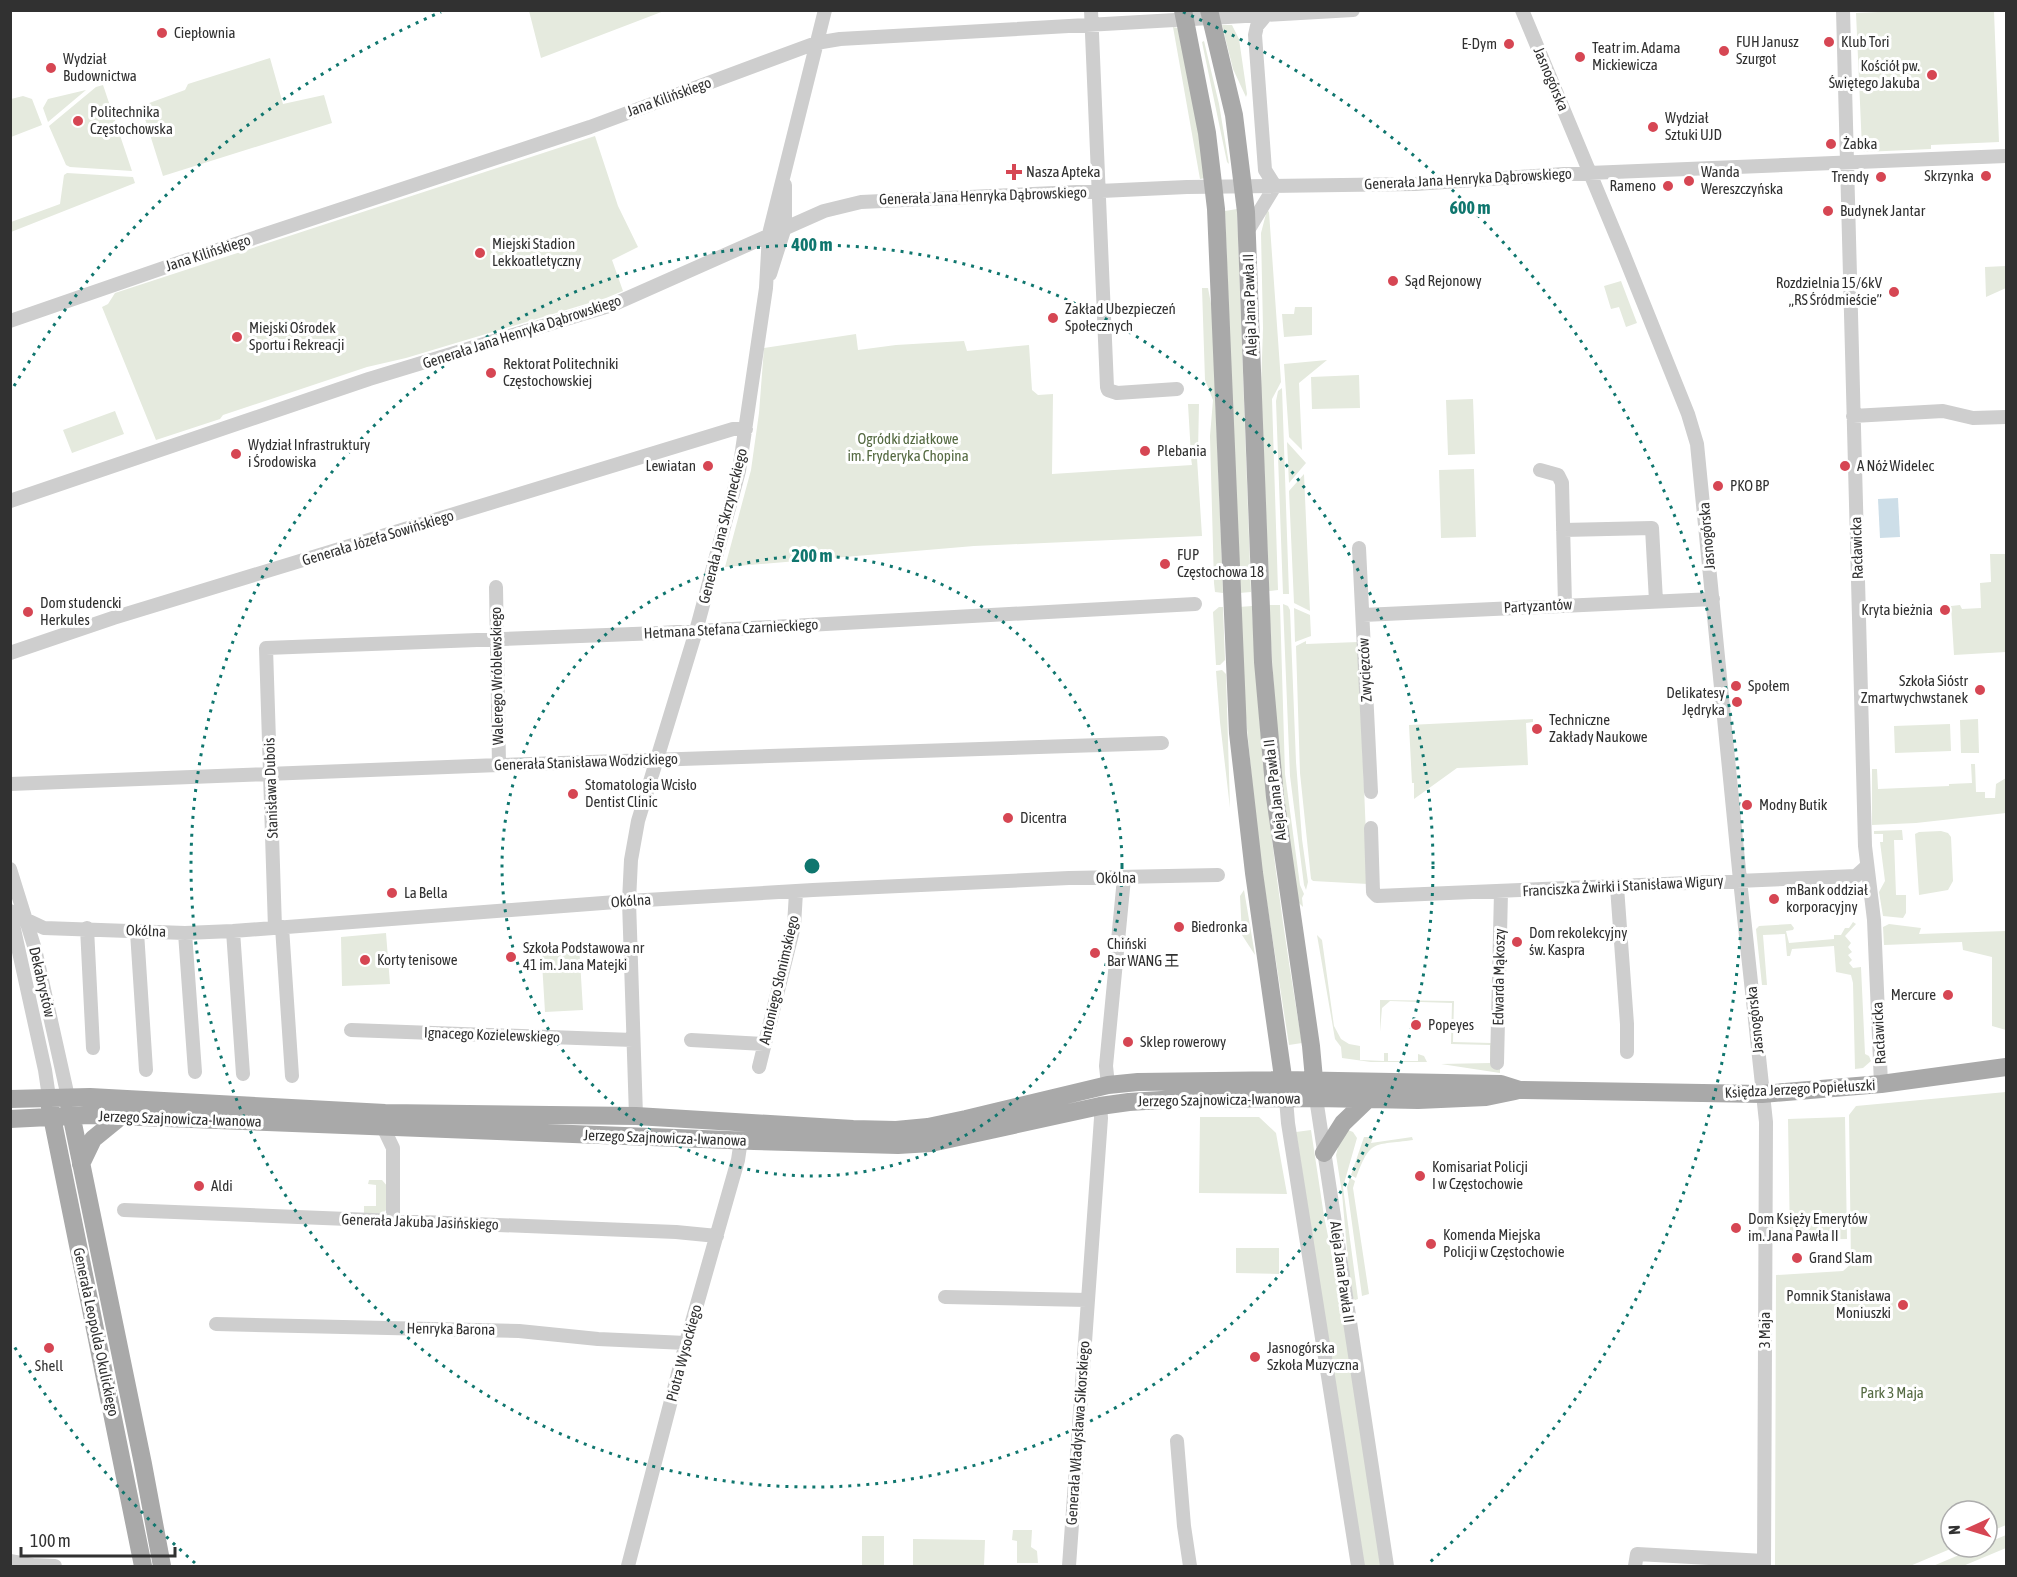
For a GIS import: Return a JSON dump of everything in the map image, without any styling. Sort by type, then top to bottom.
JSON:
[{"type":"main road","name":"Aleja Jana Pawła II","points":[[1210,14],[1234,115],[1243,186],[1247,232],[1263,662],[1268,728],[1275,797],[1315,1089]]},
{"type":"main road","name":"Aleja Jana Pawła II","points":[[1184,15],[1207,133],[1214,186],[1238,733],[1254,873],[1286,1099]]},
{"type":"main road","name":"Księdza Jerzego Popiełuszki","points":[[1315,1089],[1501,1084],[1520,1090],[1762,1094],[1881,1084],[2007,1067]]},
{"type":"main road","name":"Jerzego Szajnowicza-Iwanowa","points":[[10,1099],[68,1096],[384,1113],[636,1116],[896,1130],[928,1127],[1108,1085],[1138,1082],[1284,1080],[1315,1089]]},
{"type":"main road","name":"Jerzego Szajnowicza-Iwanowa","points":[[10,1119],[71,1115],[857,1145],[931,1143],[1100,1106],[1178,1099],[1286,1099],[1315,1089]]},
{"type":"main road","name":"Księdza Jerzego Popiełuszki","points":[[1315,1089],[1367,1100],[1486,1097],[1501,1096],[1520,1090]]},
{"type":"main road","name":"Generała Leopolda Okulickiego","points":[[49,1096],[143,1566]]},
{"type":"main road","name":"Generała Leopolda Okulickiego","points":[[68,1096],[144,1464],[162,1566]]},
{"type":"main road","points":[[1324,1153],[1343,1123],[1367,1100]]},
{"type":"main road","points":[[81,1164],[93,1139],[120,1117]]},
{"type":"street","points":[[784,169],[825,10]]},
{"type":"street","points":[[1091,10],[1107,387],[1108,390],[1117,393],[1177,390]]},
{"type":"street","name":"Jana Kilińskiego","points":[[10,321],[590,127],[816,43],[840,39],[1092,26],[1184,15],[1353,10]]},
{"type":"street","name":"Jasnogórska","points":[[1522,10],[1694,430],[1699,460],[1762,1094]]},
{"type":"street","name":"Racławicka","points":[[1842,10],[1866,867],[1874,920],[1881,1084]]},
{"type":"street","points":[[1247,232],[1275,186],[1265,170],[1255,35],[1257,26],[1267,14]]},
{"type":"street","name":"Generała Jana Henryka Dąbrowskiego","points":[[10,501],[369,379],[612,305],[785,227],[824,211],[861,202],[1214,186],[1415,184],[1590,173],[2007,156]]},
{"type":"street","name":"Generała Jana Skrzyneckiego","points":[[766,288],[785,227],[784,169]]},
{"type":"street","name":"Generała Jana Skrzyneckiego","points":[[636,1116],[629,901],[631,860],[638,821],[696,631],[739,471],[766,288],[769,234],[784,169]]},
{"type":"street","points":[[1853,416],[1942,411],[1973,418],[2007,417]]},
{"type":"street","name":"Generała Józefa Sowińskiego","points":[[10,652],[113,618],[733,429],[746,429]]},
{"type":"street","points":[[1540,470],[1560,478],[1565,604]]},
{"type":"street","points":[[1563,530],[1652,528],[1656,601]]},
{"type":"street","name":"Zwycięzców","points":[[1359,548],[1371,792]]},
{"type":"street","name":"Walerego Wróblewskiego","points":[[496,587],[499,765]]},
{"type":"street","name":"Partyzantów","points":[[1363,615],[1713,599]]},
{"type":"street","name":"Hetmana Stefana Czarnieckiego","points":[[266,648],[696,631],[1195,604]]},
{"type":"street","name":"Stanisława Dubois","points":[[266,648],[278,927],[292,1076]]},
{"type":"street","name":"Generała Stanisława Wodzickiego","points":[[10,784],[499,765],[1162,744]]},
{"type":"street","name":"Franciszka Żwirki i Stanisława Wigury","points":[[1371,828],[1373,892],[1377,896],[1856,876],[1866,867]]},
{"type":"street","name":"Dekabrystów","points":[[10,868],[33,942],[68,1096]]},
{"type":"street","name":"Okólna","points":[[27,920],[44,928],[185,933],[629,901],[1069,878],[1218,875]]},
{"type":"street","points":[[1108,1085],[1106,1066],[1124,878]]},
{"type":"street","points":[[1617,886],[1627,1052]]},
{"type":"street","name":"Edwarda Mąkoszy","points":[[1497,1063],[1501,891]]},
{"type":"street","name":"Antoniego Słonimskiego","points":[[759,1067],[794,926],[796,892]]},
{"type":"street","name":"Dekabrystów","points":[[10,911],[49,1096]]},
{"type":"street","points":[[33,942],[44,928]]},
{"type":"street","points":[[87,928],[93,1048]]},
{"type":"street","points":[[233,931],[243,1074]]},
{"type":"street","points":[[136,932],[146,1070]]},
{"type":"street","points":[[185,933],[195,1072]]},
{"type":"street","name":"Ignacego Kozielewskiego","points":[[351,1030],[633,1040]]},
{"type":"street","points":[[691,1040],[764,1044]]},
{"type":"street","name":"Aleja Jana Pawła II","points":[[1315,1089],[1387,1566]]},
{"type":"street","name":"3 Maja","points":[[1762,1094],[1766,1122],[1764,1564]]},
{"type":"street","name":"Aleja Jana Pawła II","points":[[1286,1099],[1358,1566]]},
{"type":"street","name":"Generała Władysława Sikorskiego","points":[[1069,1566],[1101,1118],[1100,1106]]},
{"type":"street","points":[[383,1127],[393,1148],[393,1221]]},
{"type":"street","points":[[393,1148],[411,1128]]},
{"type":"street","name":"Piotra Wysockiego","points":[[628,1566],[686,1343],[738,1160],[741,1140]]},
{"type":"street","name":"Generała Jakuba Jasińskiego","points":[[124,1210],[676,1232],[717,1236]]},
{"type":"street","points":[[945,1297],[1088,1300]]},
{"type":"street","name":"Henryka Barona","points":[[216,1324],[519,1330],[598,1339],[686,1343]]},
{"type":"street","points":[[1177,1441],[1184,1526],[1190,1566]]},
{"type":"street","points":[[1635,1566],[1637,1554],[1764,1564]]},
{"type":"street","points":[[10,1562],[34,1566],[55,1566]]},
{"type":"green space","points":[[529,10],[664,11],[541,58]]},
{"type":"green space","points":[[1923,10],[1994,11],[1999,142],[1931,145],[1931,149],[1864,152],[1856,13]]},
{"type":"green space","points":[[1222,25],[1232,25],[1239,39],[1246,97],[1233,69]]},
{"type":"green space","points":[[1173,27],[1178,28],[1206,178],[1200,179]]},
{"type":"green space","points":[[1204,41],[1219,104],[1229,164],[1202,42]]},
{"type":"green space","points":[[270,58],[283,104],[324,95],[332,123],[163,176],[141,106],[185,90],[188,84]]},
{"type":"green space","points":[[103,85],[132,171],[66,165],[49,126],[96,87]]},
{"type":"green space","points":[[86,90],[48,122],[43,108],[48,99]]},
{"type":"green space","points":[[23,96],[32,99],[42,125],[11,137],[11,99]]},
{"type":"green space","points":[[595,136],[618,206],[638,247],[612,260],[623,291],[406,358],[367,367],[156,440],[102,307],[108,304],[115,293]]},
{"type":"green space","points":[[67,173],[133,177],[135,183],[11,232],[11,222],[60,204],[64,175]]},
{"type":"green space","points":[[1237,209],[1251,592],[1239,593],[1225,211]]},
{"type":"green space","points":[[1267,210],[1269,212],[1281,382],[1272,399],[1278,590],[1269,591],[1261,388],[1263,328],[1261,233]]},
{"type":"green space","points":[[2006,266],[2006,288],[1986,297],[1985,267]]},
{"type":"green space","points":[[1621,281],[1637,323],[1626,327],[1619,307],[1611,309],[1604,286]]},
{"type":"green space","points":[[1202,288],[1208,288],[1212,309],[1223,593],[1215,592],[1214,583],[1210,436],[1213,400],[1205,380]]},
{"type":"green space","points":[[1295,307],[1312,307],[1312,335],[1284,337],[1282,314],[1294,314]]},
{"type":"green space","name":"Ogródki działkowe im. Fryderyka Chopina","points":[[856,334],[858,350],[964,341],[967,351],[1029,345],[1032,390],[1038,395],[1053,394],[1052,474],[1192,465],[1191,458],[1197,458],[1202,536],[974,546],[725,567],[751,470],[759,413],[764,348]]},
{"type":"green space","points":[[1327,360],[1299,383],[1302,450],[1289,437],[1284,364]]},
{"type":"green space","points":[[1359,375],[1360,408],[1312,409],[1311,377]]},
{"type":"green space","points":[[1282,388],[1289,594],[1283,594],[1276,401],[1278,391]]},
{"type":"green space","points":[[1473,399],[1475,454],[1448,455],[1446,400]]},
{"type":"green space","points":[[1188,404],[1199,404],[1198,451],[1191,455]]},
{"type":"green space","points":[[115,411],[124,434],[72,453],[63,430]]},
{"type":"green space","points":[[1287,442],[1306,463],[1289,483]]},
{"type":"green space","points":[[1474,469],[1476,537],[1441,538],[1439,470]]},
{"type":"green space","points":[[1304,474],[1310,611],[1294,603],[1289,491]]},
{"type":"green space","points":[[1990,554],[2006,554],[2006,652],[1954,655],[1951,606],[1960,605],[1962,609],[1981,608],[1980,583],[1991,582]]},
{"type":"green space","points":[[1283,604],[1290,610],[1296,762],[1308,882],[1306,890],[1290,776]]},
{"type":"green space","points":[[1269,605],[1280,605],[1285,774],[1300,885],[1304,894],[1303,907],[1299,903],[1283,792]]},
{"type":"green space","points":[[1252,606],[1259,716],[1270,825],[1302,1043],[1289,1045],[1258,845],[1242,675],[1239,607]]},
{"type":"green space","points":[[1223,607],[1225,660],[1220,665],[1216,665],[1213,612]]},
{"type":"green space","points":[[1294,608],[1310,615],[1311,636],[1295,642]]},
{"type":"green space","points":[[1306,641],[1306,644],[1358,642],[1368,884],[1313,881],[1311,879],[1300,773],[1296,646]]},
{"type":"green space","points":[[1222,670],[1226,674],[1230,808],[1216,671]]},
{"type":"green space","points":[[1533,719],[1533,722],[1526,723],[1528,765],[1457,768],[1414,799],[1409,725]]},
{"type":"green space","points":[[1978,719],[1979,753],[1961,753],[1960,720]]},
{"type":"green space","points":[[1950,724],[1951,751],[1895,753],[1894,726]]},
{"type":"green space","points":[[1971,764],[1975,764],[1976,792],[1985,792],[1985,798],[1995,798],[1996,784],[2006,778],[2006,813],[1916,823],[1872,825],[1872,769],[1877,769],[1878,789],[1949,786],[1949,784],[1972,783]]},
{"type":"green space","points":[[1902,830],[1903,840],[1894,840],[1896,895],[1906,895],[1906,913],[1903,918],[1883,916],[1879,892],[1885,881],[1880,842],[1883,842],[1883,834],[1874,834],[1874,831]]},
{"type":"green space","points":[[1941,831],[1948,833],[1951,837],[1953,881],[1948,890],[1919,895],[1915,834]]},
{"type":"green space","points":[[1244,890],[1255,955],[1242,935],[1240,896]]},
{"type":"green space","points":[[1853,922],[1856,924],[1845,936],[1851,943],[1848,947],[1852,952],[1848,955],[1852,960],[1849,963],[1853,968],[1861,967],[1865,1054],[1871,1061],[1863,1068],[1855,1069],[1853,983],[1851,975],[1836,972],[1834,946],[1792,949],[1790,956],[1787,956],[1785,934],[1763,935],[1767,985],[1762,985],[1756,929],[1759,926],[1791,924],[1793,930],[1786,931],[1789,943],[1834,939],[1834,935],[1841,935],[1845,928],[1849,928]]},
{"type":"green space","points":[[1889,924],[1921,928],[1919,934],[2006,931],[2006,1030],[1992,1026],[1992,957],[1963,950],[1962,942],[1884,945],[1883,927]]},
{"type":"green space","name":"Korty tenisowe","points":[[386,933],[390,984],[342,986],[341,937]]},
{"type":"green space","points":[[1317,935],[1322,940],[1334,1026],[1341,1039],[1349,1044],[1360,1046],[1360,1060],[1384,1061],[1384,1053],[1388,1053],[1388,1061],[1418,1061],[1418,1054],[1424,1056],[1427,1062],[1371,1062],[1342,1058],[1341,1047],[1335,1039]]},
{"type":"green space","points":[[579,944],[583,1010],[545,1012],[541,946]]},
{"type":"green space","points":[[1380,1000],[1454,1001],[1453,1042],[1492,1043],[1500,1066],[1500,1073],[1441,1064],[1490,1063],[1490,1045],[1451,1044],[1452,1003],[1390,1001],[1382,1008],[1380,1032]]},
{"type":"green space","name":"Park 3 Maja","points":[[2006,1092],[2006,1525],[1999,1528],[1999,1499],[1939,1499],[1939,1554],[1910,1566],[1775,1566],[1776,1275],[1843,1271],[1851,1264],[1849,1115],[1856,1106]]},
{"type":"green space","points":[[1200,1117],[1259,1117],[1276,1133],[1287,1194],[1199,1193]]},
{"type":"green space","points":[[1845,1117],[1847,1239],[1790,1240],[1788,1119]]},
{"type":"green space","points":[[1343,1128],[1353,1132],[1357,1138],[1343,1187],[1358,1299],[1355,1300],[1351,1296],[1342,1193],[1336,1155]]},
{"type":"green space","points":[[1311,1130],[1324,1216],[1341,1302],[1381,1566],[1363,1566],[1296,1132]]},
{"type":"green space","points":[[1364,1137],[1373,1137],[1371,1143],[1412,1137],[1413,1140],[1375,1146],[1366,1156],[1356,1178],[1351,1175]]},
{"type":"green space","points":[[1350,1178],[1355,1181],[1353,1188],[1369,1294],[1362,1296],[1347,1187]]},
{"type":"green space","points":[[369,1180],[382,1180],[388,1187],[388,1208],[382,1214],[364,1213],[364,1206],[376,1206],[376,1185],[368,1184]]},
{"type":"green space","points":[[1236,1248],[1279,1248],[1279,1274],[1236,1273]]},
{"type":"green space","points":[[1013,1530],[1032,1530],[1031,1547],[1037,1551],[1038,1563],[1017,1563],[1017,1541],[1012,1540]]},
{"type":"green space","points":[[2006,1535],[2006,1548],[1999,1551],[1999,1538]]},
{"type":"green space","points":[[862,1536],[884,1536],[884,1566],[862,1566]]},
{"type":"green space","points":[[913,1539],[985,1540],[984,1566],[913,1566]]},
{"type":"green space","points":[[1950,1559],[1980,1559],[1963,1566],[1933,1566]]},
{"type":"shaded area","points":[[1898,498],[1900,537],[1880,538],[1878,499]]},
{"type":"place","name":"Ciepłownia","points":[[162,33]]},
{"type":"place","name":"Klub Tori","points":[[1829,42]]},
{"type":"place","name":"E-Dym","points":[[1509,44]]},
{"type":"place","name":"FUH Janusz Szurgot","points":[[1724,51]]},
{"type":"place","name":"Teatr im. Adama Mickiewicza","points":[[1580,57]]},
{"type":"place","name":"Wydział Budownictwa","points":[[51,68]]},
{"type":"place","name":"Kościół pw. Świętego Jakuba","points":[[1932,75]]},
{"type":"place","name":"Politechnika Częstochowska","points":[[78,121]]},
{"type":"place","name":"Wydział Sztuki UJD","points":[[1653,127]]},
{"type":"place","name":"Żabka","points":[[1831,144]]},
{"type":"place","name":"Nasza Apteka","points":[[1014,172]]},
{"type":"place","name":"Skrzynka","points":[[1986,176]]},
{"type":"place","name":"Trendy","points":[[1881,177]]},
{"type":"place","name":"Wanda Wereszczyńska","points":[[1689,181]]},
{"type":"place","name":"Rameno","points":[[1668,186]]},
{"type":"place","name":"Budynek Jantar","points":[[1828,211]]},
{"type":"place","name":"Miejski Stadion Lekkoatletyczny","points":[[480,253]]},
{"type":"place","name":"Sąd Rejonowy","points":[[1393,281]]},
{"type":"place","name":"Rozdzielnia 15/6kV „RS Śródmieście”","points":[[1894,292]]},
{"type":"place","name":"Zakład Ubezpieczeń Społecznych","points":[[1053,318]]},
{"type":"place","name":"Miejski Ośrodek Sportu i Rekreacji","points":[[237,337]]},
{"type":"place","name":"Rektorat Politechniki Częstochowskiej","points":[[491,373]]},
{"type":"place","name":"Plebania","points":[[1145,451]]},
{"type":"place","name":"Wydział Infrastruktury i Środowiska","points":[[236,454]]},
{"type":"place","name":"Lewiatan","points":[[708,466]]},
{"type":"place","name":"A Nóż Widelec","points":[[1845,466]]},
{"type":"place","name":"PKO BP","points":[[1718,486]]},
{"type":"place","name":"FUP Częstochowa 18","points":[[1165,564]]},
{"type":"place","name":"Kryta bieżnia","points":[[1945,610]]},
{"type":"place","name":"Dom studencki Herkules","points":[[28,612]]},
{"type":"place","name":"Społem","points":[[1736,686]]},
{"type":"place","name":"Szkoła Sióstr Zmartwychwstanek","points":[[1980,690]]},
{"type":"place","name":"Delikatesy Jędryka","points":[[1737,702]]},
{"type":"place","name":"Techniczne Zakłady Naukowe","points":[[1537,729]]},
{"type":"place","name":"Stomatologia Wcisło Dentist Clinic","points":[[573,794]]},
{"type":"place","name":"Modny Butik","points":[[1747,805]]},
{"type":"place","name":"Dicentra","points":[[1008,818]]},
{"type":"place","name":"La Bella","points":[[392,893]]},
{"type":"place","name":"mBank oddział korporacyjny","points":[[1774,899]]},
{"type":"place","name":"Biedronka","points":[[1179,927]]},
{"type":"place","name":"Dom rekolekcyjny św. Kaspra","points":[[1517,942]]},
{"type":"place","name":"Chiński Bar WANG 王","points":[[1095,953]]},
{"type":"place","name":"Szkoła Podstawowa nr 41 im. Jana Matejki","points":[[511,957]]},
{"type":"place","name":"Korty tenisowe","points":[[365,960]]},
{"type":"place","name":"Mercure","points":[[1948,995]]},
{"type":"place","name":"Popeyes","points":[[1416,1025]]},
{"type":"place","name":"Sklep rowerowy","points":[[1128,1042]]},
{"type":"place","name":"Komisariat Policji I w Częstochowie","points":[[1420,1176]]},
{"type":"place","name":"Aldi","points":[[199,1186]]},
{"type":"place","name":"Dom Księży Emerytów im. Jana Pawła II","points":[[1736,1228]]},
{"type":"place","name":"Komenda Miejska Policji w Częstochowie","points":[[1431,1244]]},
{"type":"place","name":"Grand Slam","points":[[1797,1258]]},
{"type":"place","name":"Pomnik Stanisława Moniuszki","points":[[1903,1305]]},
{"type":"place","name":"Shell","points":[[49,1348]]},
{"type":"place","name":"Jasnogórska Szkoła Muzyczna","points":[[1255,1357]]}]
